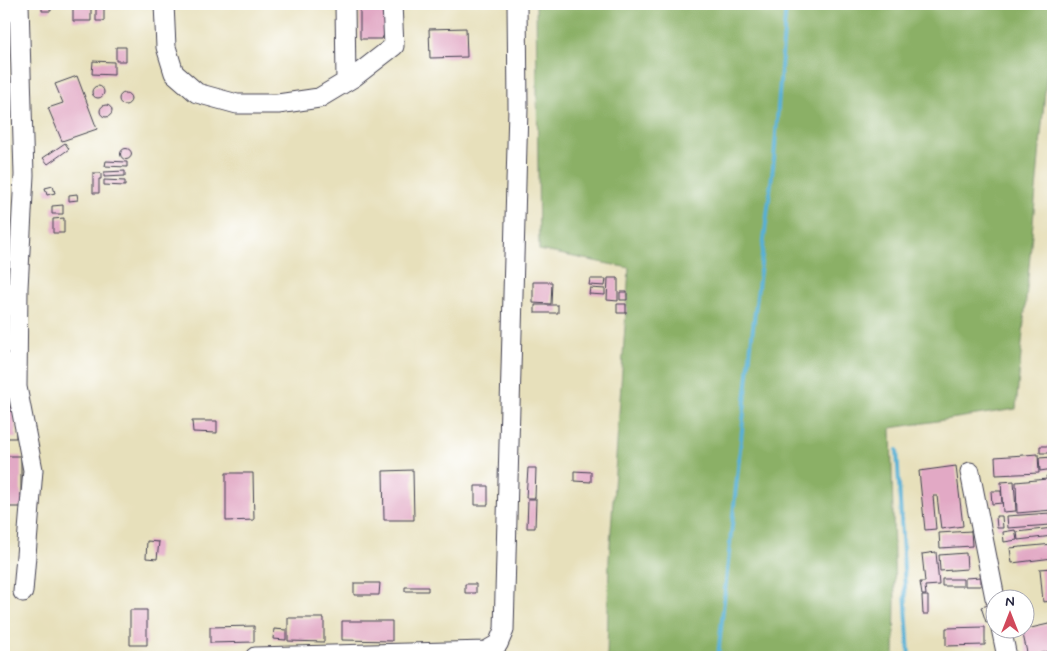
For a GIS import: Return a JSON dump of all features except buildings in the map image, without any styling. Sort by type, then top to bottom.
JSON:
[{"type":"street","points":[[19,4],[24,175],[11,388],[33,470],[23,592]]},
{"type":"street","points":[[164,4],[166,47],[174,73],[197,93],[237,104],[278,104],[319,98],[346,82],[394,46],[392,4]]},
{"type":"street","points":[[346,4],[346,82]]},
{"type":"street","points":[[255,657],[486,650],[498,644],[504,630],[518,108],[517,4]]},
{"type":"street","points":[[970,472],[993,588]]},
{"type":"street","points":[[1003,638],[1007,657]]},
{"type":"green space","points":[[536,4],[1053,4],[1016,409],[891,428],[895,600],[894,657],[607,657],[609,559],[629,268],[539,250]]},
{"type":"waterway","points":[[718,657],[752,336],[774,159],[786,4]]},
{"type":"waterway","points":[[897,450],[909,657]]}]
